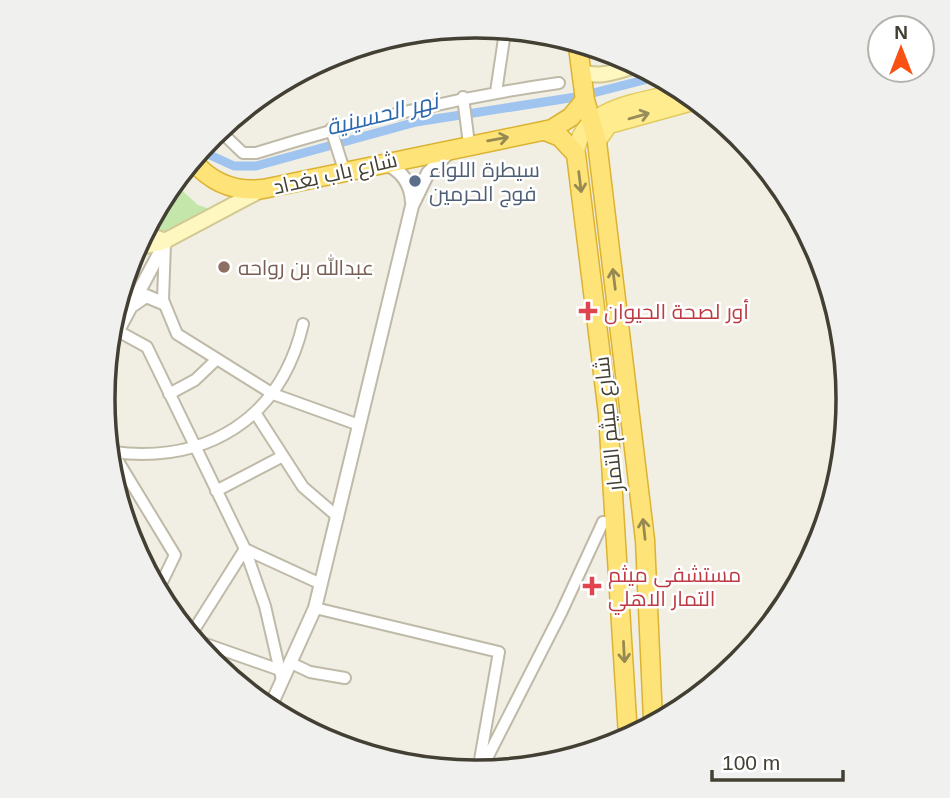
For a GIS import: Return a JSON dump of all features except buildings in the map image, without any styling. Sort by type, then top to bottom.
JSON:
[{"type":"highway","name":"شارع ميثم التمار","points":[[579,54],[585,100],[604,119],[597,142],[638,469],[647,573],[653,712]]},
{"type":"highway","points":[[545,131],[565,122],[585,100]]},
{"type":"highway","points":[[545,131],[560,137],[576,154]]},
{"type":"highway","name":"شارع باب بغداد","points":[[263,189],[342,163],[382,162],[464,141],[545,131]]},
{"type":"highway","name":"شارع ميثم التمار","points":[[576,154],[608,414],[617,523],[627,725]]},
{"type":"highway","points":[[199,167],[206,175],[226,185],[263,189]]},
{"type":"highway","points":[[619,574],[625,581],[634,583],[642,580],[647,573]]},
{"type":"highway","points":[[622,617],[624,607],[634,602],[644,605],[649,614]]},
{"type":"main road","points":[[580,69],[590,74],[620,70]]},
{"type":"main road","points":[[576,154],[579,141],[604,119],[669,95]]},
{"type":"main road","points":[[604,119],[682,104]]},
{"type":"main road","name":"شارع باب بغداد","points":[[150,244],[166,240],[263,189]]},
{"type":"main road","points":[[154,236],[166,240]]},
{"type":"street","points":[[496,92],[504,40]]},
{"type":"street","points":[[227,138],[243,153],[256,153],[496,92],[559,83]]},
{"type":"street","points":[[274,698],[316,608],[412,206],[428,173],[464,141],[463,102]]},
{"type":"street","points":[[333,134],[342,163]]},
{"type":"street","points":[[382,162],[401,174],[408,183],[412,206]]},
{"type":"street","points":[[162,279],[171,251],[191,227]]},
{"type":"street","points":[[166,240],[162,279],[163,303],[177,334],[273,394],[359,425]]},
{"type":"street","points":[[124,318],[166,240]]},
{"type":"street","points":[[130,307],[146,296],[163,303]]},
{"type":"street","points":[[119,452],[150,454],[195,449],[256,414],[289,371],[303,324]]},
{"type":"street","points":[[120,334],[147,347],[245,549],[285,671]]},
{"type":"street","points":[[169,394],[195,380],[216,360]]},
{"type":"street","points":[[256,414],[303,487],[338,517]]},
{"type":"street","points":[[216,491],[283,456]]},
{"type":"street","points":[[120,464],[175,555],[163,579]]},
{"type":"street","points":[[485,760],[561,613],[603,522],[617,523]]},
{"type":"street","points":[[245,549],[321,584]]},
{"type":"street","points":[[196,627],[245,549]]},
{"type":"street","points":[[316,608],[499,652],[481,760]]},
{"type":"street","points":[[213,646],[285,671],[345,678]]},
{"type":"green space","points":[[182,190],[198,205],[210,209],[162,236],[156,233]]},
{"type":"waterway","name":"نهر الحسينية","points":[[593,93],[642,80]]},
{"type":"waterway","name":"نهر الحسينية","points":[[210,155],[234,166],[256,166],[416,122],[576,97]]},
{"type":"place","name":"سيطرة اللواء فوج الحرمين","points":[[415,181]]},
{"type":"place","name":"عبدالله بن رواحه","points":[[224,267]]},
{"type":"place","name":"أور لصحة الحيوان","points":[[588,311]]},
{"type":"place","name":"مستشفى ميثم التمار الاهلي","points":[[592,586]]}]
